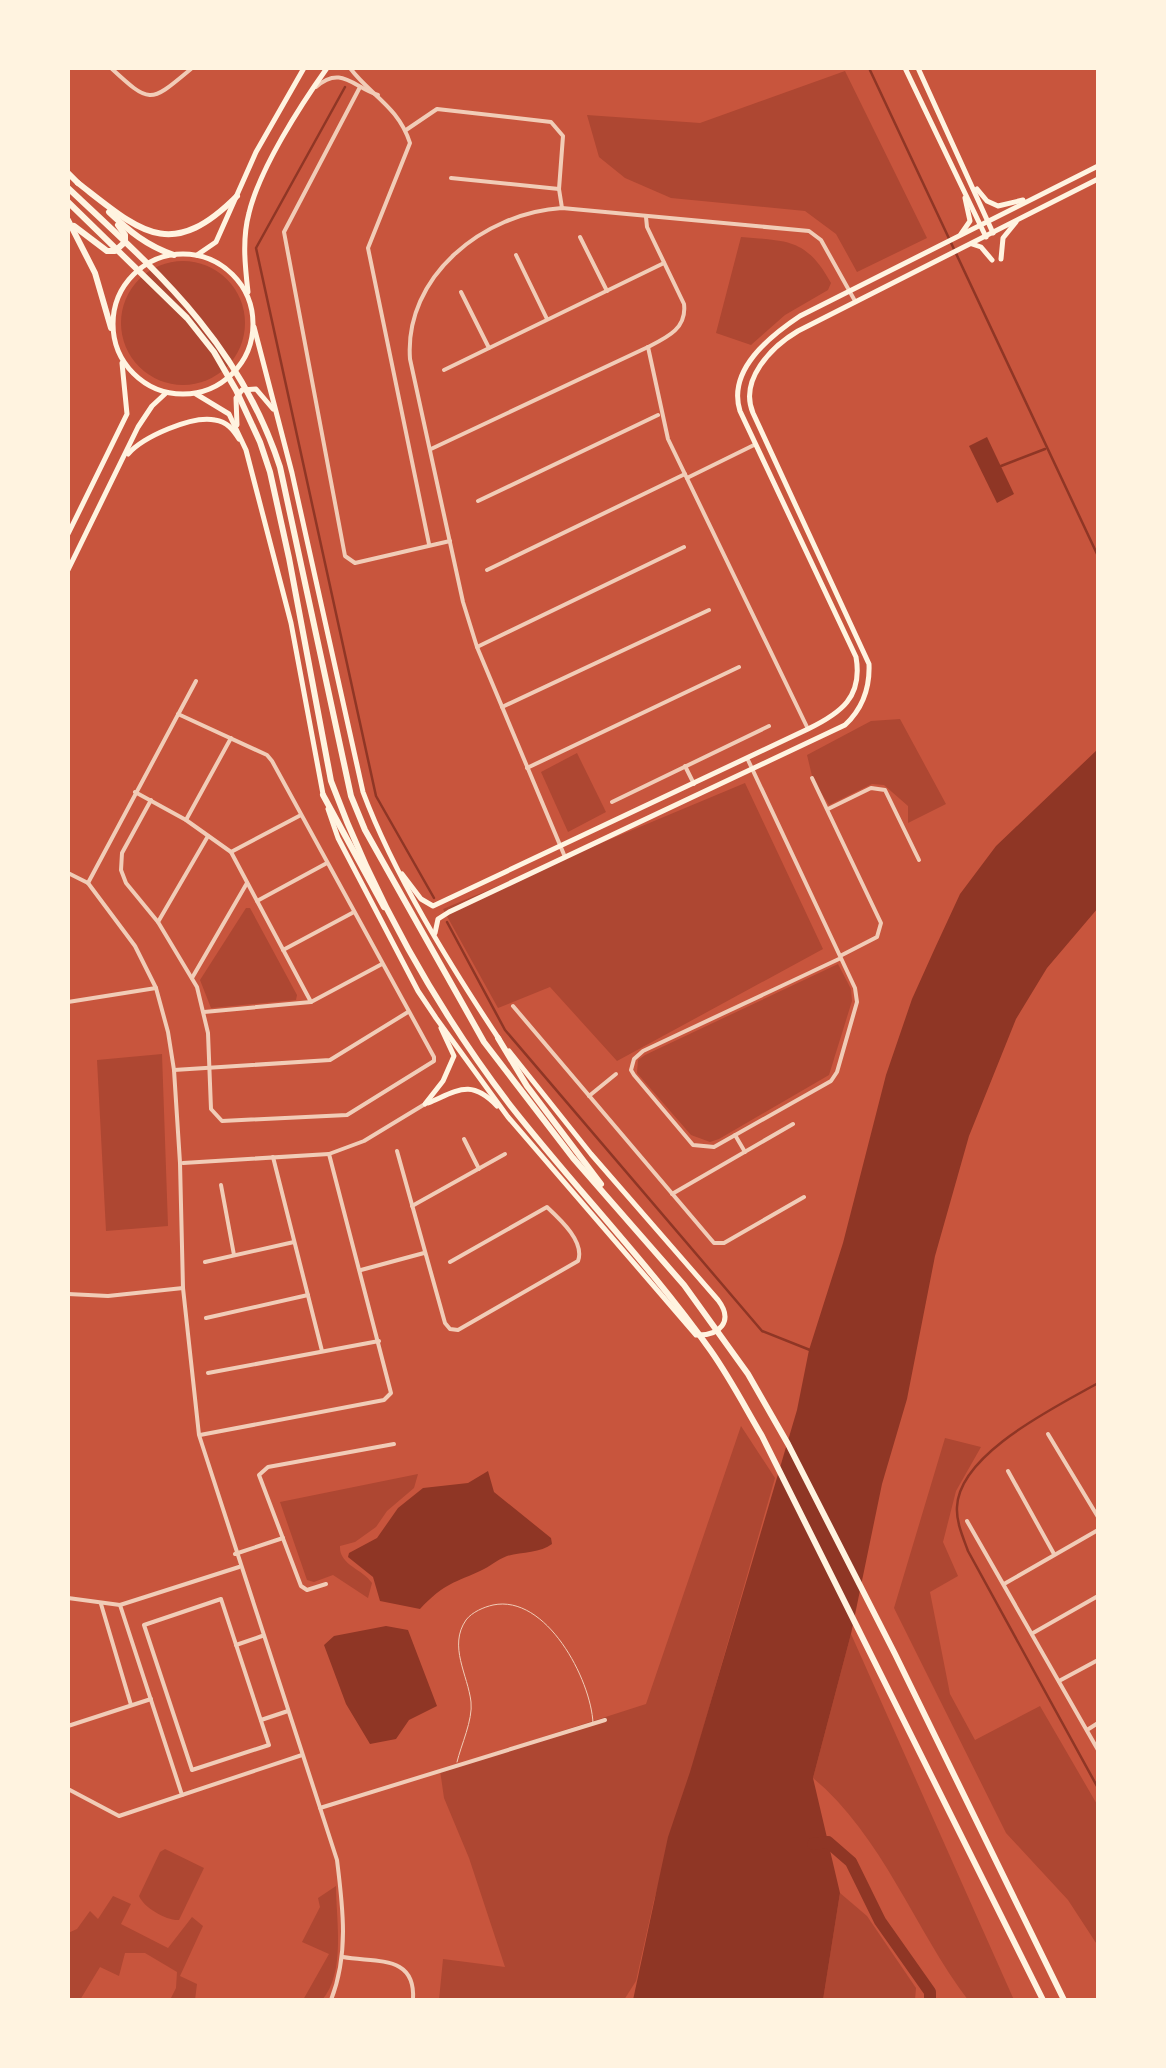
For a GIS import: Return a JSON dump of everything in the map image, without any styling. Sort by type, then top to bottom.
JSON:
[{"type":"highway","points":[[68,173],[132,235],[174,254]]},
{"type":"highway","points":[[78,182],[134,227],[156,234],[202,226],[238,196]]},
{"type":"highway","points":[[68,188],[192,308],[236,371],[270,438],[351,796],[364,830],[484,1042],[573,1158],[711,1320],[772,1415],[895,1654],[1064,2000]]},
{"type":"highway","points":[[68,202],[164,294],[214,352],[260,442],[289,558],[331,781],[347,824],[401,934]]},
{"type":"highway","points":[[69,222],[108,251],[115,251],[123,245],[125,236],[112,215]]},
{"type":"highway","points":[[69,222],[95,272],[111,328]]},
{"type":"highway","points":[[323,794],[362,869],[472,1050],[510,1104],[686,1318],[730,1382],[762,1436],[1042,2000]]},
{"type":"highway","points":[[498,1038],[527,1086],[615,1204]]},
{"type":"main road","points":[[197,255],[216,242],[256,152],[304,68]]},
{"type":"main road","points":[[327,68],[271,161],[249,213],[244,254],[254,327],[292,473],[362,792],[376,827],[498,1038],[591,1154],[718,1300],[726,1311],[726,1320],[708,1335],[696,1335],[485,1094],[472,1088],[461,1089],[425,1104]]},
{"type":"main road","points":[[905,68],[980,225],[990,235]]},
{"type":"main road","points":[[918,68],[972,183],[990,235]]},
{"type":"main road","points":[[402,874],[421,899],[433,906],[808,729],[848,705],[858,683],[856,658],[740,410],[736,390],[756,353],[800,316],[1098,166]]},
{"type":"main road","points":[[435,933],[438,919],[448,912],[845,724],[856,714],[869,685],[866,654],[748,394],[773,348],[798,330],[1098,179]]},
{"type":"main road","points":[[972,183],[987,201],[998,206],[1014,204],[1059,186]]},
{"type":"main road","points":[[958,237],[970,222],[962,188]]},
{"type":"main road","points":[[1000,259],[1003,238],[1018,220]]},
{"type":"main road","points":[[967,246],[982,247],[992,260]]},
{"type":"main road","points":[[68,534],[127,414],[122,360],[111,328],[116,301],[125,284],[155,260],[174,254],[197,255],[232,273],[248,295]]},
{"type":"main road","points":[[122,360],[148,386],[166,393],[196,394],[230,377],[251,346],[254,327]]},
{"type":"main road","points":[[275,412],[256,389],[242,390],[236,398],[238,428],[290,623],[323,794],[338,838],[418,991],[508,1117]]},
{"type":"main road","points":[[68,570],[152,406],[166,393]]},
{"type":"main road","points":[[196,394],[221,407],[238,428]]},
{"type":"main road","points":[[124,458],[141,440],[205,419],[231,427],[246,450]]},
{"type":"main road","points":[[425,1104],[451,1068],[454,1056],[436,1018]]},
{"type":"street","points":[[110,68],[140,94],[151,96],[192,68]]},
{"type":"street","points":[[350,68],[378,95],[406,130],[410,143],[368,248],[430,546]]},
{"type":"street","points":[[309,94],[322,82],[338,76],[378,95]]},
{"type":"street","points":[[360,87],[286,225],[284,239],[345,556],[355,562],[450,541]]},
{"type":"street","points":[[406,130],[438,109],[551,122],[563,136],[558,190],[562,208]]},
{"type":"street","points":[[451,178],[558,190]]},
{"type":"street","points":[[565,857],[462,602],[409,340],[411,326],[435,278],[443,264],[487,229],[526,212],[562,208],[809,231],[821,240],[856,301]]},
{"type":"street","points":[[431,449],[677,330],[685,311],[646,226],[646,216]]},
{"type":"street","points":[[580,236],[607,291]]},
{"type":"street","points":[[516,256],[548,320]]},
{"type":"street","points":[[444,370],[664,264]]},
{"type":"street","points":[[461,292],[490,348]]},
{"type":"street","points":[[648,346],[660,414],[808,729]]},
{"type":"street","points":[[478,500],[660,414]]},
{"type":"street","points":[[487,570],[756,444]]},
{"type":"street","points":[[477,647],[684,548]]},
{"type":"street","points":[[502,707],[709,610]]},
{"type":"street","points":[[526,768],[740,667]]},
{"type":"street","points":[[88,884],[196,681]]},
{"type":"street","points":[[151,800],[122,853],[122,870],[126,883],[158,922],[192,978],[204,1012],[210,1110],[215,1118],[280,1120],[351,1114],[434,1061],[272,761],[178,714]]},
{"type":"street","points":[[612,802],[770,726]]},
{"type":"street","points":[[186,820],[231,738]]},
{"type":"street","points":[[747,758],[840,957],[858,994],[834,1077],[714,1147],[694,1144],[634,1075],[634,1059],[642,1051],[840,957],[877,937],[881,922],[812,778]]},
{"type":"street","points":[[685,766],[694,784]]},
{"type":"street","points":[[828,810],[871,788],[885,790],[919,860]]},
{"type":"street","points":[[135,792],[186,820],[231,852],[311,1002]]},
{"type":"street","points":[[231,852],[301,815]]},
{"type":"street","points":[[158,922],[208,836]]},
{"type":"street","points":[[257,902],[327,862]]},
{"type":"street","points":[[68,872],[88,884],[135,946],[156,988],[174,1070],[183,1288],[199,1435],[337,1860],[344,1957],[332,2000]]},
{"type":"street","points":[[192,978],[247,882]]},
{"type":"street","points":[[283,950],[354,912]]},
{"type":"street","points":[[204,1012],[311,1002],[382,964]]},
{"type":"street","points":[[68,1002],[156,988]]},
{"type":"street","points":[[514,1006],[714,1243],[724,1243],[804,1197]]},
{"type":"street","points":[[174,1070],[330,1060],[408,1012]]},
{"type":"street","points":[[589,1096],[616,1074]]},
{"type":"street","points":[[180,1163],[329,1154],[364,1141],[425,1104]]},
{"type":"street","points":[[672,1194],[792,1124]]},
{"type":"street","points":[[735,1135],[745,1152]]},
{"type":"street","points":[[464,1139],[479,1169]]},
{"type":"street","points":[[397,1151],[450,1328],[458,1330],[578,1261],[582,1254],[580,1245],[547,1207],[450,1262]]},
{"type":"street","points":[[199,1435],[388,1397],[390,1384],[329,1154]]},
{"type":"street","points":[[412,1206],[505,1154]]},
{"type":"street","points":[[272,1157],[322,1351]]},
{"type":"street","points":[[221,1185],[234,1256]]},
{"type":"street","points":[[206,1262],[294,1242]]},
{"type":"street","points":[[361,1270],[426,1252]]},
{"type":"street","points":[[68,1294],[108,1296],[183,1288]]},
{"type":"street","points":[[206,1318],[308,1296]]},
{"type":"street","points":[[208,1374],[378,1340]]},
{"type":"street","points":[[1048,1434],[1098,1517]]},
{"type":"street","points":[[326,1584],[304,1589],[259,1475],[262,1469],[394,1444]]},
{"type":"street","points":[[1008,1471],[1055,1555]]},
{"type":"street","points":[[967,1520],[1098,1750]]},
{"type":"street","points":[[1004,1584],[1098,1530]]},
{"type":"street","points":[[235,1554],[283,1538]]},
{"type":"street","points":[[68,1598],[120,1605],[240,1567]]},
{"type":"street","points":[[1032,1634],[1098,1596]]},
{"type":"street","points":[[221,1599],[261,1720],[269,1745],[192,1770],[144,1624],[221,1599]]},
{"type":"street","points":[[100,1602],[131,1705]]},
{"type":"street","points":[[120,1605],[182,1796]]},
{"type":"street","points":[[236,1645],[262,1636]]},
{"type":"street","points":[[1059,1681],[1098,1660]]},
{"type":"street","points":[[68,1726],[151,1699]]},
{"type":"street","points":[[261,1720],[288,1711]]},
{"type":"street","points":[[320,1808],[605,1720]]},
{"type":"street","points":[[1087,1730],[1098,1723]]},
{"type":"street","points":[[68,1789],[119,1816],[302,1754]]},
{"type":"street","points":[[344,1957],[393,1962],[404,1968],[414,1988],[414,2000]]},
{"type":"lane","points":[[456,1765],[472,1705],[458,1643],[466,1620],[480,1609],[497,1604],[517,1606],[535,1614],[550,1628],[580,1674],[593,1723]]},
{"type":"shaded area","points":[[845,71],[927,238],[857,272],[836,234],[805,211],[671,198],[625,178],[599,157],[587,115],[700,123]]},
{"type":"shaded area","points":[[741,237],[784,241],[804,250],[831,283],[828,290],[785,315],[751,345],[716,333]]},
{"type":"shaded area","points":[[183,261],[207,265],[227,279],[241,299],[245,323],[241,347],[227,367],[207,381],[183,385],[159,381],[139,367],[125,347],[121,323],[125,299],[139,279],[159,265]]},
{"type":"shaded area","points":[[987,437],[1014,494],[997,503],[969,446]]},
{"type":"shaded area","points":[[900,719],[946,804],[908,823],[908,806],[884,785],[872,784],[829,805],[813,780],[807,755],[871,721]]},
{"type":"shaded area","points":[[1098,749],[1098,908],[1047,968],[1016,1019],[969,1136],[935,1256],[907,1399],[882,1484],[851,1634],[813,1778],[840,1893],[823,2000],[633,2000],[668,1837],[797,1410],[809,1350],[843,1243],[886,1075],[912,999],[960,894],[996,846]]},
{"type":"shaded area","points":[[577,753],[606,812],[568,832],[541,772]]},
{"type":"shaded area","points":[[745,783],[823,949],[617,1061],[550,987],[498,1008],[443,909]]},
{"type":"shaded area","points":[[246,908],[250,908],[297,995],[296,1000],[211,1008],[200,980]]},
{"type":"shaded area","points":[[838,964],[851,989],[852,1001],[829,1075],[719,1139],[710,1142],[691,1135],[637,1073],[638,1060],[645,1055]]},
{"type":"shaded area","points":[[162,1054],[168,1226],[106,1231],[97,1060]]},
{"type":"shaded area","points":[[741,1426],[775,1478],[654,1900],[636,1981],[624,2000],[439,2000],[443,1959],[505,1967],[469,1858],[444,1798],[440,1770],[646,1704]]},
{"type":"shaded area","points":[[945,1438],[981,1447],[956,1491],[943,1542],[958,1576],[930,1592],[950,1694],[975,1740],[1040,1706],[1098,1806],[1098,1946],[1068,1900],[1006,1833],[894,1608]]},
{"type":"shaded area","points":[[488,1471],[494,1492],[551,1538],[552,1544],[503,1558],[447,1586],[420,1609],[380,1601],[373,1577],[348,1557],[349,1553],[377,1538],[398,1508],[423,1488],[468,1483]]},
{"type":"shaded area","points":[[418,1474],[414,1488],[387,1511],[376,1527],[355,1542],[340,1546],[343,1558],[372,1583],[368,1598],[333,1575],[314,1582],[307,1580],[280,1502]]},
{"type":"shaded area","points":[[386,1626],[408,1630],[437,1706],[409,1720],[396,1739],[370,1744],[346,1704],[324,1645],[334,1636]]},
{"type":"shaded area","points":[[851,1634],[1014,2000],[968,2000],[859,1827],[813,1778]]},
{"type":"shaded area","points":[[165,1849],[204,1868],[179,1920],[156,1913],[139,1896]]},
{"type":"shaded area","points":[[336,1886],[338,1946],[334,1976],[322,2000],[303,2000],[329,1954],[302,1942],[320,1907],[318,1898]]},
{"type":"shaded area","points":[[840,1893],[867,1916],[916,1988],[915,2000],[823,2000]]},
{"type":"shaded area","points":[[113,1896],[131,1904],[121,1924],[168,1948],[192,1917],[203,1926],[180,1976],[197,1984],[195,2000],[170,2000],[177,1972],[145,1953],[125,1953],[119,1976],[100,1967],[80,2000],[68,2000],[68,1933],[77,1929],[90,1911],[98,1919]]},
{"type":"waterway","points":[[869,68],[1098,556]]},
{"type":"waterway","points":[[345,87],[256,248],[376,796],[434,898]]},
{"type":"waterway","points":[[1001,466],[1045,449]]},
{"type":"waterway","points":[[447,922],[505,1030],[762,1331],[810,1350]]},
{"type":"waterway","points":[[1098,1383],[1036,1418],[992,1450],[962,1487],[957,1507],[968,1551],[1098,1788]]},
{"type":"waterway","points":[[813,1844],[828,1842],[851,1862],[880,1921],[930,1992],[930,2000]]}]
